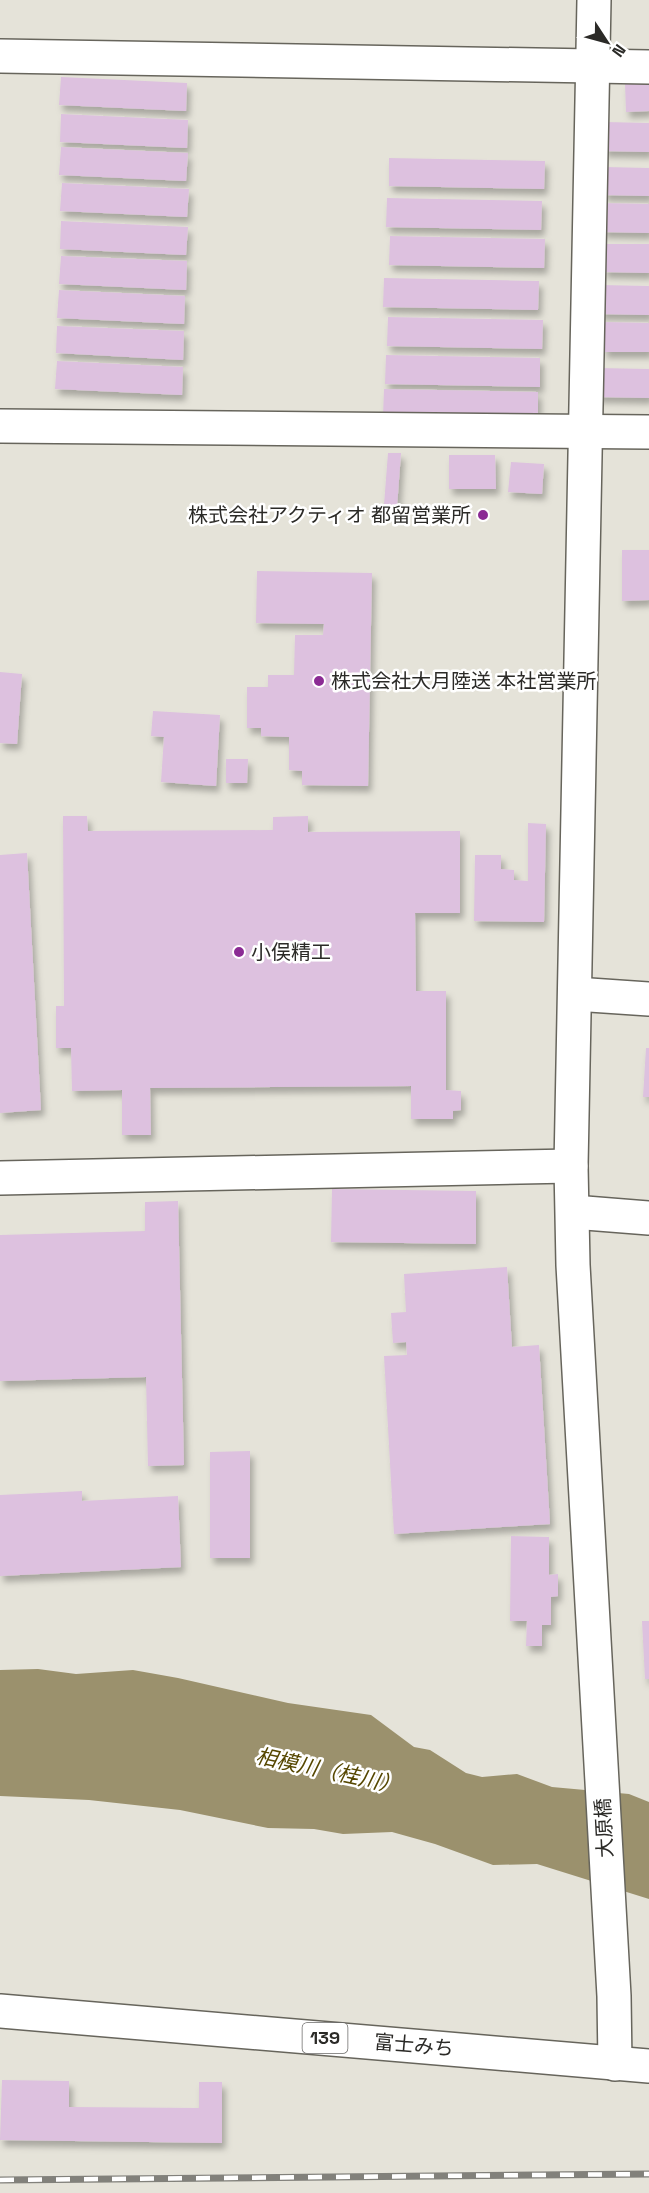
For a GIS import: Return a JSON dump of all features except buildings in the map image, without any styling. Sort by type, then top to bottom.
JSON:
[{"type":"main road","name":"大原橋","points":[[594,0],[572,1166],[573,1265],[614,1996],[615,2064]]},
{"type":"main road","points":[[0,56],[649,67]]},
{"type":"main road","points":[[0,426],[649,432]]},
{"type":"main road","points":[[575,994],[649,999]]},
{"type":"main road","points":[[0,1178],[572,1166]]},
{"type":"main road","points":[[573,1212],[649,1218]]},
{"type":"main road","name":"富士みち","points":[[0,2011],[649,2066]]},
{"type":"water","name":"相模川（桂川）","points":[[38,1669],[76,1674],[133,1670],[288,1703],[371,1715],[414,1747],[430,1750],[466,1773],[482,1777],[517,1774],[552,1787],[629,1794],[649,1802],[649,1899],[537,1864],[493,1865],[435,1844],[392,1832],[343,1834],[314,1829],[268,1828],[180,1810],[89,1800],[0,1796],[0,1670]]},
{"type":"railway","points":[[0,2180],[649,2174]]},
{"type":"place","name":"株式会社アクティオ 都留営業所","points":[[483,515]]},
{"type":"place","name":"株式会社大月陸送 本社営業所","points":[[319,681]]},
{"type":"place","name":"小俣精工","points":[[239,952]]}]
